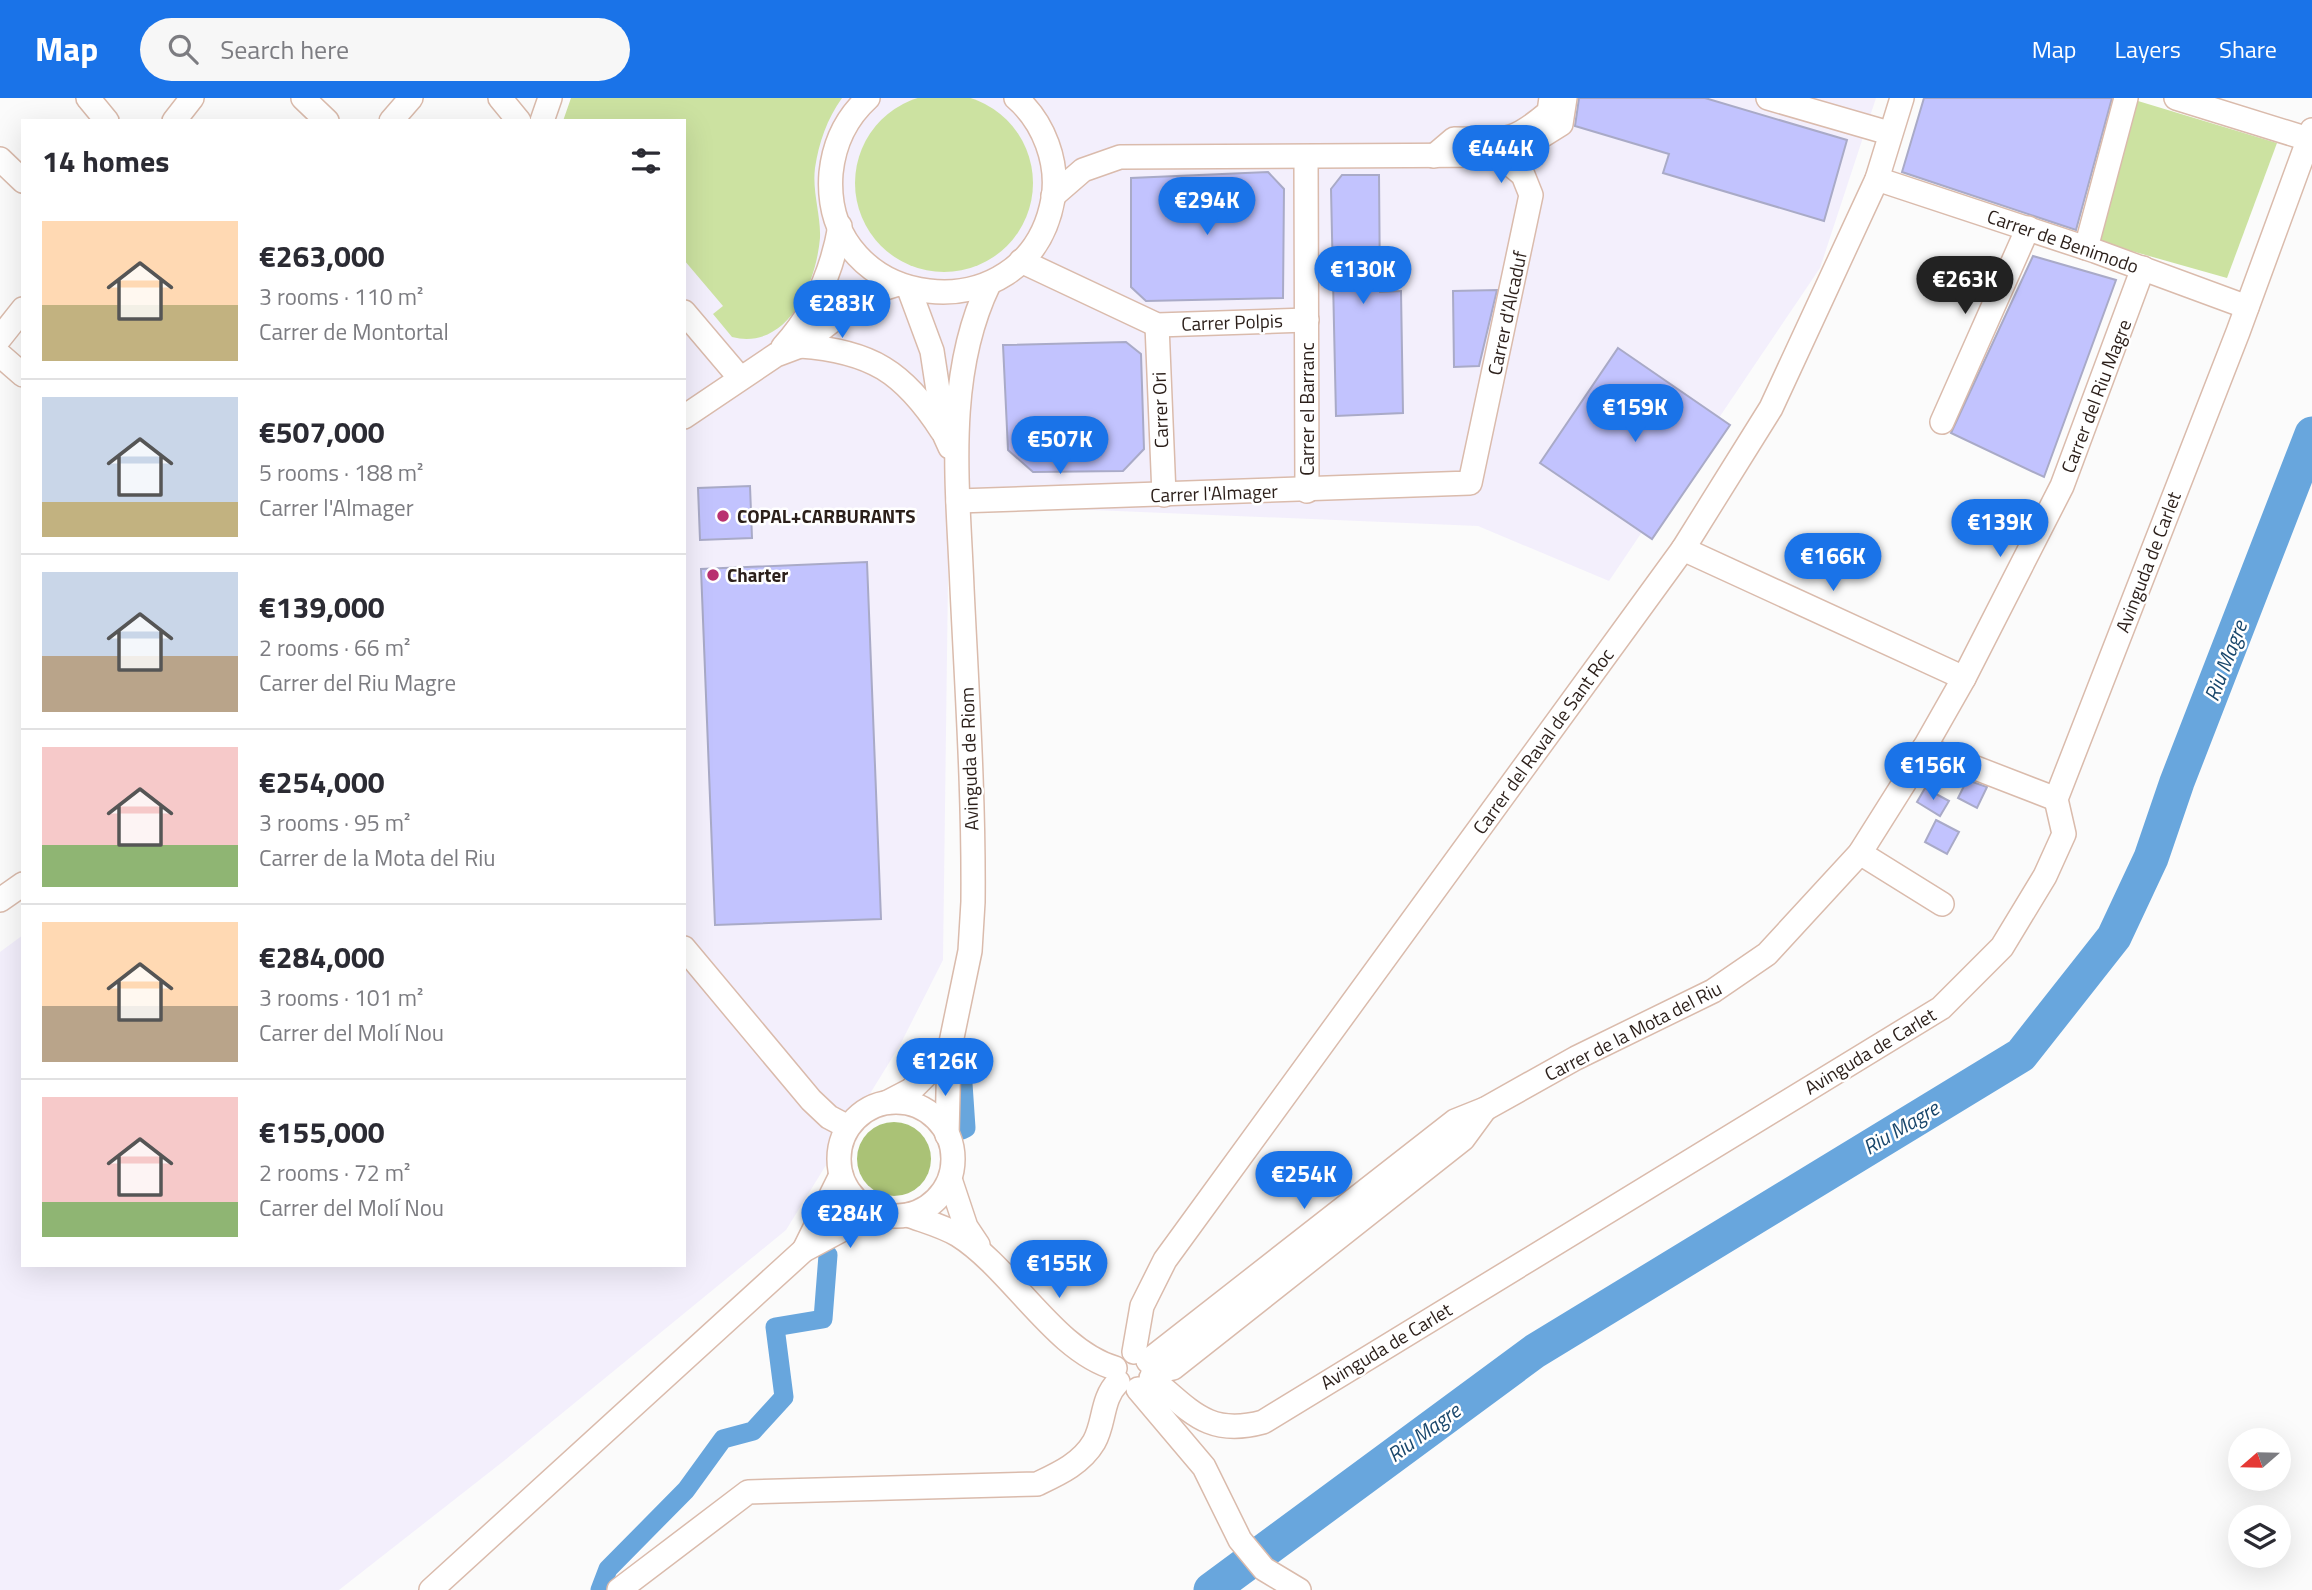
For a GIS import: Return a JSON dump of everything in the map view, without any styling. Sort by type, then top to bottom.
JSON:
[{"type":"street","points":[[88,98],[105,119]]},
{"type":"street","points":[[176,119],[192,98]]},
{"type":"street","points":[[303,98],[325,119]]},
{"type":"street","points":[[393,119],[411,98]]},
{"type":"street","points":[[500,98],[517,119]]},
{"type":"street","points":[[543,119],[550,98]]},
{"type":"street","points":[[686,416],[776,355],[800,346],[866,294],[903,286],[949,293],[989,284],[1021,261],[1043,232],[1053,196],[1051,156],[1045,136],[1035,119],[1016,98]]},
{"type":"street","points":[[1434,156],[1454,139],[1511,139],[1525,133],[1549,112],[1551,98]]},
{"type":"street","points":[[1053,196],[1083,170],[1120,157],[1499,155],[1521,149],[1561,124],[1565,98]]},
{"type":"street","points":[[1768,98],[1889,133]]},
{"type":"street","name":"Carrer del Raval de Sant Roc","points":[[618,1590],[748,1492],[1037,1484],[1069,1470],[1094,1442],[1111,1389],[1137,1372],[1142,1306],[1165,1260],[1683,549],[1771,408],[1877,179],[1902,98]]},
{"type":"street","points":[[2086,248],[2126,98]]},
{"type":"street","points":[[2176,98],[2310,134]]},
{"type":"street","points":[[863,100],[848,121],[832,161],[832,194],[840,226],[863,260],[903,286]]},
{"type":"street","name":"Avinguda de Carlet","points":[[1137,1372],[1212,1424],[1226,1429],[1263,1422],[1941,1008],[2002,947],[2045,876],[2064,834],[2056,799],[2247,307],[2310,134]]},
{"type":"street","name":"Carrer d'Alcaduf","points":[[1471,483],[1531,195],[1523,175],[1499,155]]},
{"type":"street","name":"Carrer el Barranc","points":[[1306,158],[1307,491]]},
{"type":"street","points":[[0,159],[21,179]]},
{"type":"street","name":"Carrer de Benimodo","points":[[1877,179],[2086,248],[2247,307]]},
{"type":"street","points":[[776,355],[793,337],[819,296],[832,262],[840,226]]},
{"type":"street","points":[[1942,422],[2028,228]]},
{"type":"street","points":[[1021,261],[1157,325]]},
{"type":"street","name":"Carrer del Riu Magre","points":[[1860,853],[1964,677],[2062,486],[2143,268]]},
{"type":"street","name":"Avinguda de Riom","points":[[947,1135],[949,1052],[970,951],[973,902],[957,464],[964,355],[969,331],[989,284]]},
{"type":"street","name":"Avinguda de Riom","points":[[903,286],[919,307],[932,351],[945,436],[957,464]]},
{"type":"street","points":[[0,338],[21,312]]},
{"type":"street","points":[[686,314],[740,378]]},
{"type":"street","name":"Carrer Polpis","points":[[1157,325],[1307,320]]},
{"type":"street","name":"Carrer Ori","points":[[1157,325],[1164,495]]},
{"type":"street","points":[[800,346],[845,352],[880,365],[911,388],[945,436]]},
{"type":"street","points":[[0,355],[21,373]]},
{"type":"street","name":"Carrer l'Almager","points":[[958,501],[1307,491],[1471,483]]},
{"type":"street","points":[[1683,549],[1964,677]]},
{"type":"street","points":[[1923,748],[2056,799]]},
{"type":"street","points":[[1860,853],[1942,904]]},
{"type":"street","name":"Carrer de la Mota del Riu","points":[[1137,1372],[1173,1368],[1464,1139],[1485,1109],[1576,1058],[1713,991],[1767,954],[1860,853]]},
{"type":"street","points":[[0,900],[21,885]]},
{"type":"street","points":[[686,950],[810,1100],[848,1127]]},
{"type":"street","points":[[949,1052],[911,1090],[859,1115],[848,1127],[839,1159],[841,1175],[860,1204],[891,1216],[908,1215],[926,1208],[940,1195],[950,1179]]},
{"type":"street","points":[[888,1102],[906,1103],[923,1109],[937,1120],[947,1135],[952,1149],[950,1179],[966,1227],[988,1259]]},
{"type":"street","points":[[804,1250],[841,1175]]},
{"type":"street","points":[[431,1590],[804,1250],[876,1212]]},
{"type":"street","points":[[908,1215],[958,1235],[988,1259],[1084,1355],[1137,1372],[1204,1467],[1240,1540],[1264,1569],[1299,1590]]},
{"type":"shaded area","points":[[613,98],[1876,98],[1820,268],[1609,581],[1478,526],[949,504],[943,960],[900,1045],[786,1230],[505,1460],[339,1590],[0,1590],[0,952],[21,936],[21,1267],[686,1267],[686,119],[678,119]]},
{"type":"green space","points":[[944,94],[978,101],[1007,120],[1026,149],[1033,183],[1026,217],[1007,246],[978,265],[944,272],[910,265],[881,246],[862,217],[855,183],[862,149],[881,120],[910,101]]},
{"type":"green space","points":[[571,98],[842,98],[824,131],[815,168],[820,229],[817,256],[805,294],[783,324],[768,334],[751,339],[732,337],[713,314],[723,306],[686,262],[686,119],[564,119]]},
{"type":"green space","points":[[2138,101],[2277,143],[2227,278],[2096,241]]},
{"type":"green space","points":[[887,1122],[901,1122],[915,1128],[925,1138],[931,1159],[929,1173],[915,1190],[901,1196],[887,1196],[873,1190],[863,1180],[857,1166],[857,1152],[863,1138],[873,1128]]},
{"type":"building","points":[[1579,98],[1705,98],[1847,140],[1824,221],[1663,173],[1669,154],[1575,126]]},
{"type":"building","points":[[1924,98],[2112,98],[2076,230],[1902,172]]},
{"type":"building","points":[[1268,172],[1284,189],[1283,298],[1146,301],[1131,287],[1131,178]]},
{"type":"building","points":[[1342,175],[1379,175],[1380,292],[1401,291],[1403,413],[1336,416],[1331,189]]},
{"type":"building","points":[[2033,256],[2116,280],[2044,477],[1951,433]]},
{"type":"building","points":[[1497,290],[1479,366],[1454,367],[1453,291]]},
{"type":"building","points":[[1126,342],[1141,354],[1144,449],[1123,471],[1033,472],[1008,450],[1003,345]]},
{"type":"building","points":[[1618,348],[1730,425],[1652,539],[1540,463]]},
{"type":"building","points":[[750,486],[752,538],[700,540],[698,488]]},
{"type":"building","points":[[867,562],[881,919],[715,925],[701,569]]},
{"type":"building","points":[[1967,780],[1987,787],[1977,808],[1958,798]]},
{"type":"building","points":[[1925,788],[1949,801],[1940,816],[1917,802]]},
{"type":"building","points":[[1936,820],[1959,832],[1947,854],[1925,842]]},
{"type":"waterway","name":"Riu Magre","points":[[1211,1590],[1535,1351],[2021,1055],[2114,937],[2151,858],[2177,782],[2312,434]]},
{"type":"waterway","points":[[962,1069],[966,1128],[962,1130]]},
{"type":"waterway","points":[[600,1590],[608,1569],[686,1490],[723,1439],[753,1431],[784,1397],[775,1327],[823,1319],[828,1255]]},
{"type":"place","name":"COPAL+CARBURANTS","points":[[723,516]]},
{"type":"place","name":"Charter","points":[[713,575]]}]
